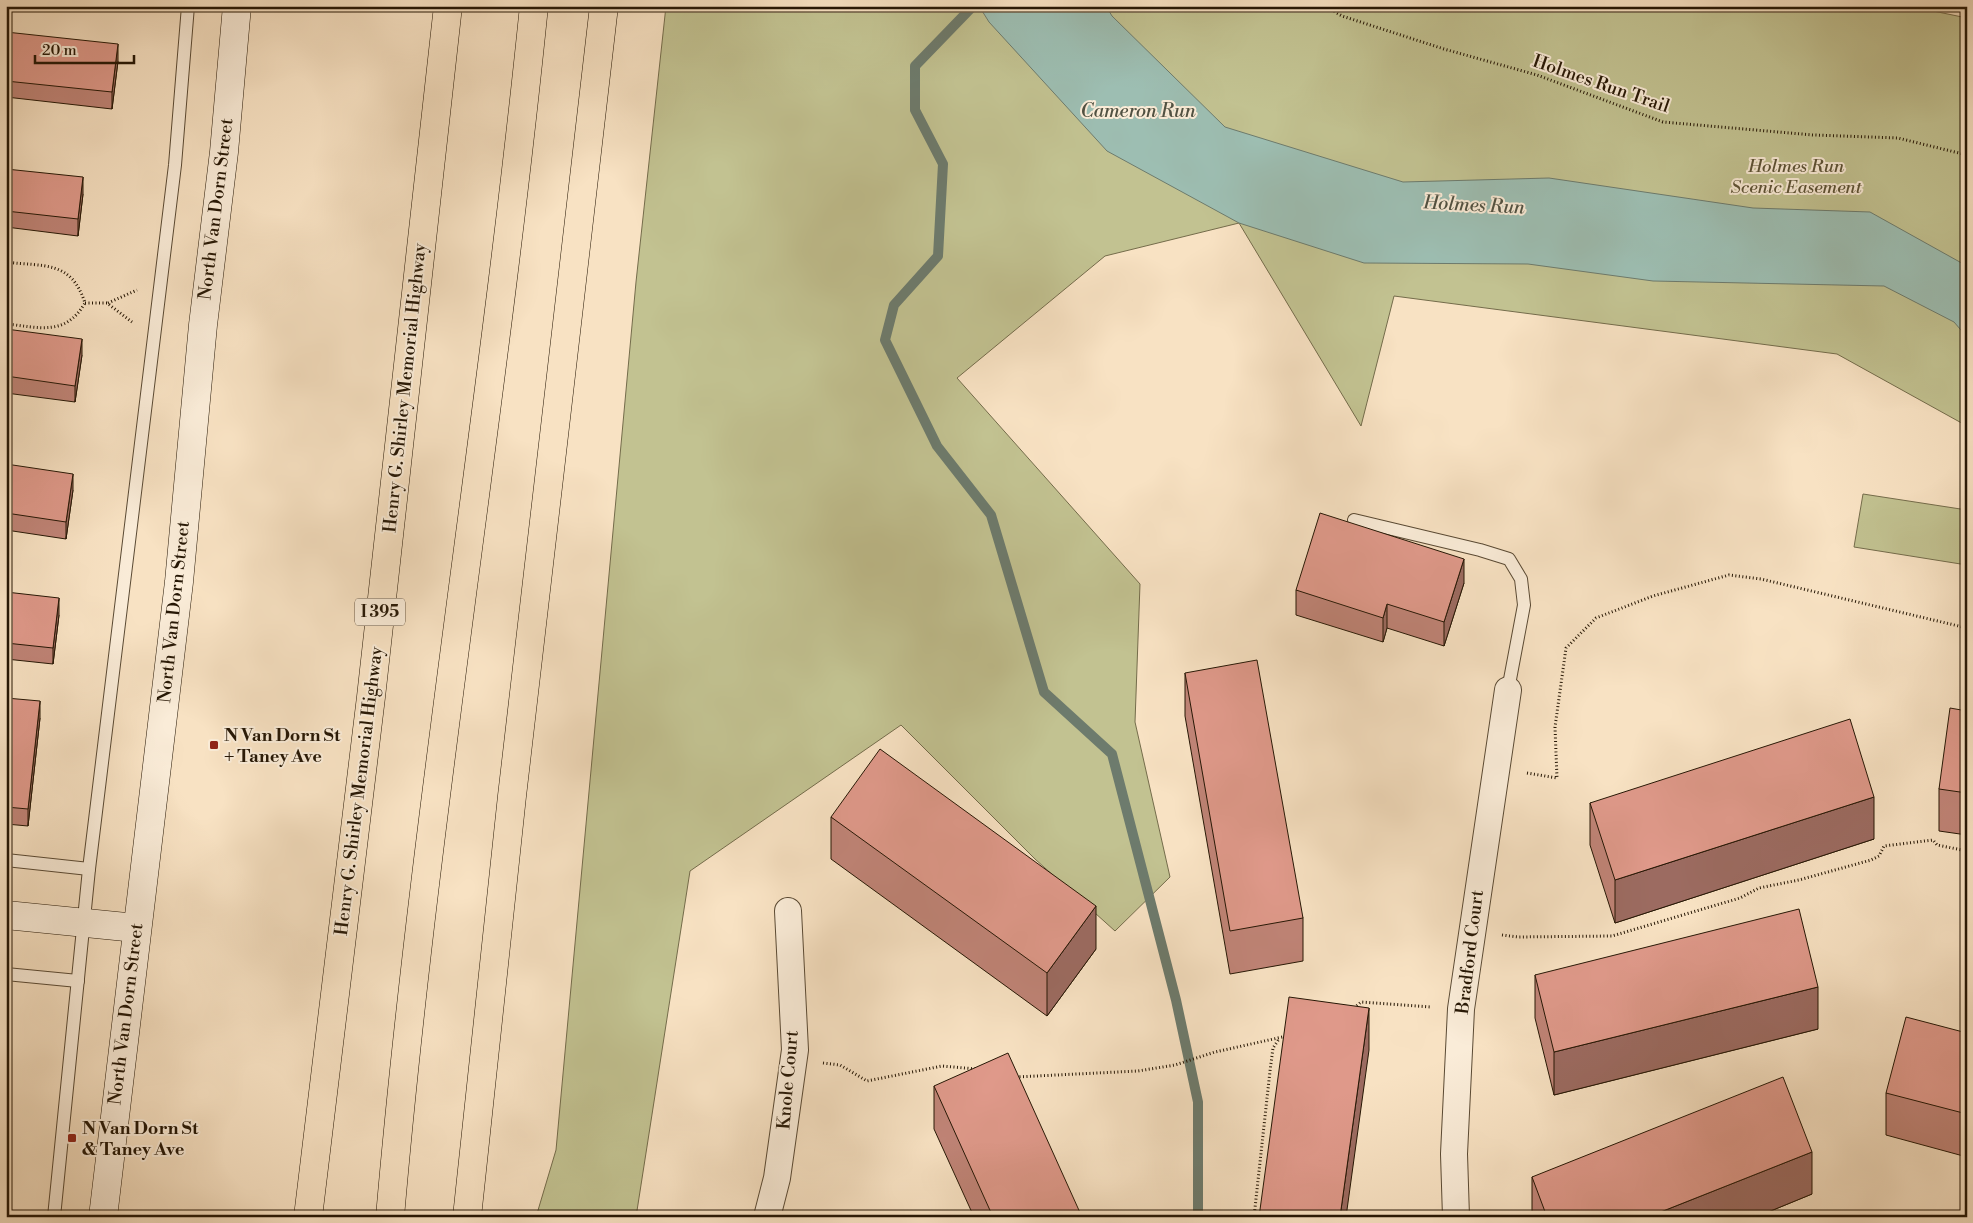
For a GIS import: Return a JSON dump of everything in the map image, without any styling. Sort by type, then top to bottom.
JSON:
[{"type":"highway","name":"Henry G. Shirley Memorial Highway","points":[[308,1217],[371,698],[448,6]]},
{"type":"highway","points":[[390,1217],[401,1088],[444,720],[518,161],[534,6]]},
{"type":"highway","points":[[467,1217],[512,796],[604,6]]},
{"type":"main road","name":"North Van Dorn Street","points":[[103,1217],[136,928],[179,582],[203,325],[224,152],[237,6]]},
{"type":"main road","points":[[6,914],[136,928]]},
{"type":"street","name":"Bradford Court","points":[[1456,1217],[1454,1154],[1461,1009],[1508,690]]},
{"type":"street","name":"Knole Court","points":[[767,1217],[778,1178],[794,1050],[788,911]]},
{"type":"lane","points":[[54,1217],[89,870],[175,165],[188,6]]},
{"type":"lane","points":[[1354,520],[1480,550],[1509,559],[1521,579],[1524,605],[1508,690]]},
{"type":"lane","points":[[6,860],[89,870]]},
{"type":"lane","points":[[6,974],[78,981]]},
{"type":"path","name":"Holmes Run Trail","points":[[1326,6],[1342,16],[1444,49],[1536,75],[1663,122],[1813,135],[1898,138],[1967,155]]},
{"type":"path","points":[[6,262],[54,268],[70,274],[79,286],[85,303]]},
{"type":"path","points":[[85,303],[108,303],[139,289]]},
{"type":"path","points":[[6,324],[54,329],[70,322],[85,303]]},
{"type":"path","points":[[108,303],[136,324]]},
{"type":"path","points":[[1497,768],[1558,778],[1555,727],[1566,648],[1596,618],[1653,596],[1729,575],[1761,579],[1967,628]]},
{"type":"path","points":[[1472,930],[1518,937],[1612,936],[1629,933],[1740,898],[1758,888],[1799,880],[1871,860],[1879,856],[1884,846],[1933,840],[1937,845],[1967,851]]},
{"type":"path","points":[[1350,1011],[1361,1002],[1461,1009]]},
{"type":"path","points":[[1006,1077],[1138,1071],[1175,1064],[1215,1052],[1292,1035]]},
{"type":"path","points":[[1254,1217],[1270,1071],[1274,1048],[1279,1038]]},
{"type":"path","points":[[793,1060],[840,1065],[867,1081],[942,1066],[972,1068],[980,1071]]},
{"type":"green space","name":"Holmes Run Scenic Easement","points":[[666,6],[1909,6],[1967,18],[1967,426],[1837,354],[1394,296],[1361,426],[1239,223],[1105,256],[957,378],[1140,584],[1135,722],[1170,877],[1115,931],[1035,859],[901,725],[690,871],[636,1217],[536,1217],[556,1150],[636,282]]},
{"type":"green space","points":[[1863,494],[1967,510],[1967,565],[1854,547]]},
{"type":"water","name":"Cameron Run","points":[[979,6],[1106,6],[1112,16],[1225,127],[1403,182],[1549,178],[1753,208],[1870,212],[1967,266],[1967,337],[1954,322],[1884,286],[1653,281],[1528,264],[1364,263],[1239,223],[1107,151],[989,22]]},
{"type":"building","points":[[6,32],[118,44],[112,92],[6,81]]},
{"type":"building","points":[[6,169],[83,177],[78,219],[6,211]]},
{"type":"building","points":[[6,329],[82,339],[75,386],[6,376]]},
{"type":"building","points":[[6,464],[73,474],[66,522],[6,513]]},
{"type":"building","points":[[1320,513],[1464,559],[1444,622],[1387,604],[1383,618],[1296,590]]},
{"type":"building","points":[[6,592],[59,598],[53,648],[6,643]]},
{"type":"building","points":[[1257,660],[1303,918],[1230,931],[1185,673]]},
{"type":"building","points":[[6,698],[40,701],[28,809],[6,807]]},
{"type":"building","points":[[1950,708],[1967,711],[1967,793],[1939,789]]},
{"type":"building","points":[[1850,719],[1874,797],[1615,880],[1590,803]]},
{"type":"building","points":[[880,749],[1096,906],[1047,973],[831,817]]},
{"type":"building","points":[[1799,909],[1818,987],[1554,1052],[1535,975]]},
{"type":"building","points":[[1967,934],[1967,957],[1964,956]]},
{"type":"building","points":[[1289,997],[1369,1008],[1340,1217],[1259,1217]]},
{"type":"building","points":[[1906,1017],[1967,1033],[1967,1114],[1886,1093]]},
{"type":"building","points":[[1008,1053],[1082,1217],[993,1217],[934,1086]]},
{"type":"building","points":[[1783,1077],[1812,1152],[1648,1217],[1547,1217],[1532,1177]]},
{"type":"waterway","points":[[973,6],[915,66],[915,110],[943,164],[938,256],[894,305],[885,340],[937,446],[991,515],[1044,692],[1112,754],[1176,1000],[1198,1102],[1198,1217]]},
{"type":"place","name":"N Van Dorn St + Taney Ave","points":[[214,745]]},
{"type":"place","name":"N Van Dorn St & Taney Ave","points":[[72,1138]]},
{"type":"water label","name":"Holmes Run","points":[[1474,205]]}]
